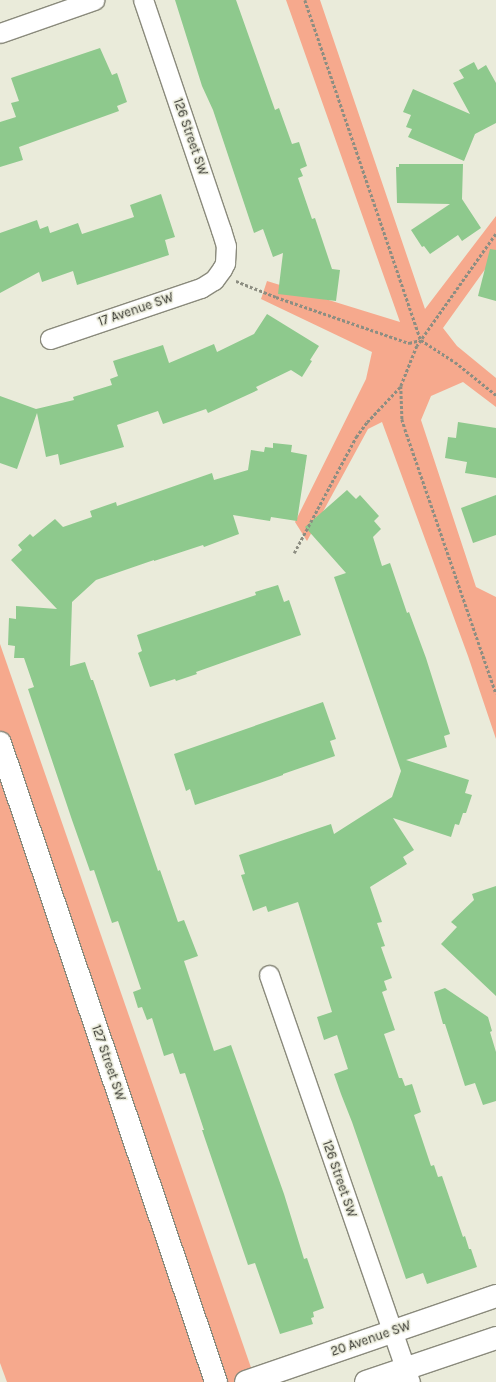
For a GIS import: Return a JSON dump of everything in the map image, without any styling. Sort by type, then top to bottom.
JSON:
[{"type":"street","points":[[0,33],[94,0]]},
{"type":"street","name":"126 Street SW","points":[[144,0],[226,246],[225,262],[219,275]]},
{"type":"street","name":"17 Avenue SW","points":[[50,339],[201,288],[219,275]]},
{"type":"street","name":"127 Street SW","points":[[0,743],[216,1382]]},
{"type":"street","name":"126 Street SW","points":[[269,975],[407,1375]]},
{"type":"street","name":"20 Avenue SW","points":[[246,1382],[496,1296]]},
{"type":"street","points":[[366,1382],[407,1375],[496,1338]]},
{"type":"path","points":[[305,0],[421,340],[455,362],[496,395]]},
{"type":"path","points":[[496,234],[421,340],[414,352],[402,386],[402,419],[405,429],[496,694]]},
{"type":"path","points":[[219,275],[276,297],[409,343],[421,340]]},
{"type":"path","points":[[294,553],[356,437],[367,422],[402,386]]},
{"type":"shaded area","points":[[286,0],[320,0],[425,309],[496,216],[496,254],[443,328],[457,346],[496,378],[496,407],[463,382],[431,396],[421,420],[476,587],[496,597],[496,739],[468,656],[382,422],[368,429],[307,541],[295,522],[366,379],[372,352],[261,299],[267,281],[400,322]]},
{"type":"shaded area","points":[[0,644],[256,1382],[7,1382],[0,1363]]},
{"type":"building","points":[[175,0],[236,0],[275,110],[279,108],[292,144],[299,142],[307,166],[300,169],[303,176],[298,178],[312,219],[315,218],[332,269],[340,270],[336,301],[278,294],[283,253],[273,257],[263,229],[254,233],[213,110],[202,86]]},
{"type":"building","points":[[100,48],[112,75],[117,73],[127,102],[117,106],[119,111],[19,147],[23,160],[0,167],[0,122],[16,117],[11,103],[19,101],[11,78]]},
{"type":"building","points":[[474,62],[478,70],[486,65],[496,83],[496,123],[475,134],[464,161],[408,137],[412,129],[406,127],[411,115],[403,112],[413,89],[470,114],[453,83],[464,78],[459,70]]},
{"type":"building","points":[[399,164],[463,164],[462,199],[481,228],[462,241],[458,235],[430,254],[424,246],[422,247],[411,230],[450,204],[397,203],[396,167],[399,167]]},
{"type":"building","points":[[161,194],[175,237],[165,240],[169,255],[77,285],[73,271],[42,282],[39,272],[0,293],[0,233],[37,220],[40,229],[48,226],[50,233],[78,223],[82,234],[134,217],[130,205]]},
{"type":"building","points":[[490,249],[496,250],[496,301],[478,296]]},
{"type":"building","points":[[267,314],[319,346],[302,377],[291,370],[256,387],[258,390],[208,413],[206,409],[163,424],[158,411],[117,425],[124,447],[60,465],[58,454],[46,457],[37,413],[17,469],[0,463],[0,396],[36,409],[74,400],[73,397],[112,385],[110,379],[118,376],[113,361],[163,345],[169,363],[214,344],[217,352],[254,334]]},
{"type":"building","points":[[458,422],[496,428],[496,478],[465,473],[467,462],[445,458],[448,437],[456,438]]},
{"type":"building","points":[[273,443],[292,445],[291,452],[307,455],[297,521],[271,517],[270,521],[233,515],[239,534],[204,547],[203,545],[96,580],[72,602],[70,666],[85,662],[91,680],[93,680],[158,871],[160,870],[178,922],[184,920],[198,956],[184,961],[214,1051],[231,1045],[284,1194],[304,1259],[307,1258],[324,1308],[313,1312],[314,1317],[311,1318],[313,1324],[280,1334],[255,1263],[248,1265],[202,1130],[204,1130],[185,1073],[180,1074],[173,1053],[164,1056],[152,1018],[147,1020],[142,1007],[138,1008],[133,992],[141,989],[118,921],[112,923],[94,870],[90,871],[28,689],[34,687],[24,658],[14,658],[15,646],[8,645],[9,618],[16,619],[16,606],[57,609],[11,560],[22,550],[18,545],[30,534],[33,537],[55,519],[63,527],[92,517],[90,511],[116,502],[117,506],[212,473],[214,480],[248,470],[251,450],[264,452],[265,447],[273,448]]},
{"type":"building","points":[[347,490],[356,499],[360,495],[379,516],[374,521],[381,529],[373,537],[382,566],[390,563],[407,613],[409,612],[426,658],[450,734],[444,736],[447,747],[406,760],[469,780],[465,793],[472,795],[466,813],[463,813],[459,825],[455,824],[451,837],[393,818],[414,850],[403,857],[407,864],[370,887],[382,922],[377,923],[385,946],[381,947],[392,978],[384,981],[387,990],[382,992],[395,1030],[384,1034],[399,1078],[402,1078],[405,1086],[412,1084],[421,1112],[414,1115],[431,1166],[434,1165],[438,1177],[442,1176],[463,1237],[465,1236],[477,1267],[427,1284],[423,1273],[406,1279],[334,1074],[348,1069],[337,1035],[324,1040],[317,1017],[332,1012],[298,902],[268,912],[266,906],[253,911],[241,875],[245,874],[239,855],[331,824],[334,834],[392,797],[401,771],[334,577],[346,573],[305,527]]},
{"type":"building","points":[[496,495],[496,535],[473,543],[461,508]]},
{"type":"building","points":[[278,585],[284,602],[289,600],[301,635],[196,672],[197,674],[150,687],[138,653],[142,651],[137,635],[256,595],[255,592]]},
{"type":"building","points":[[323,702],[336,739],[330,741],[335,756],[195,805],[190,789],[186,791],[174,754]]},
{"type":"building","points":[[496,886],[496,996],[441,944],[457,927],[451,922],[474,900],[472,894]]},
{"type":"building","points":[[445,988],[488,1017],[492,1031],[490,1032],[496,1052],[496,1101],[483,1105],[475,1083],[465,1086],[445,1024],[443,1024],[434,992]]}]
